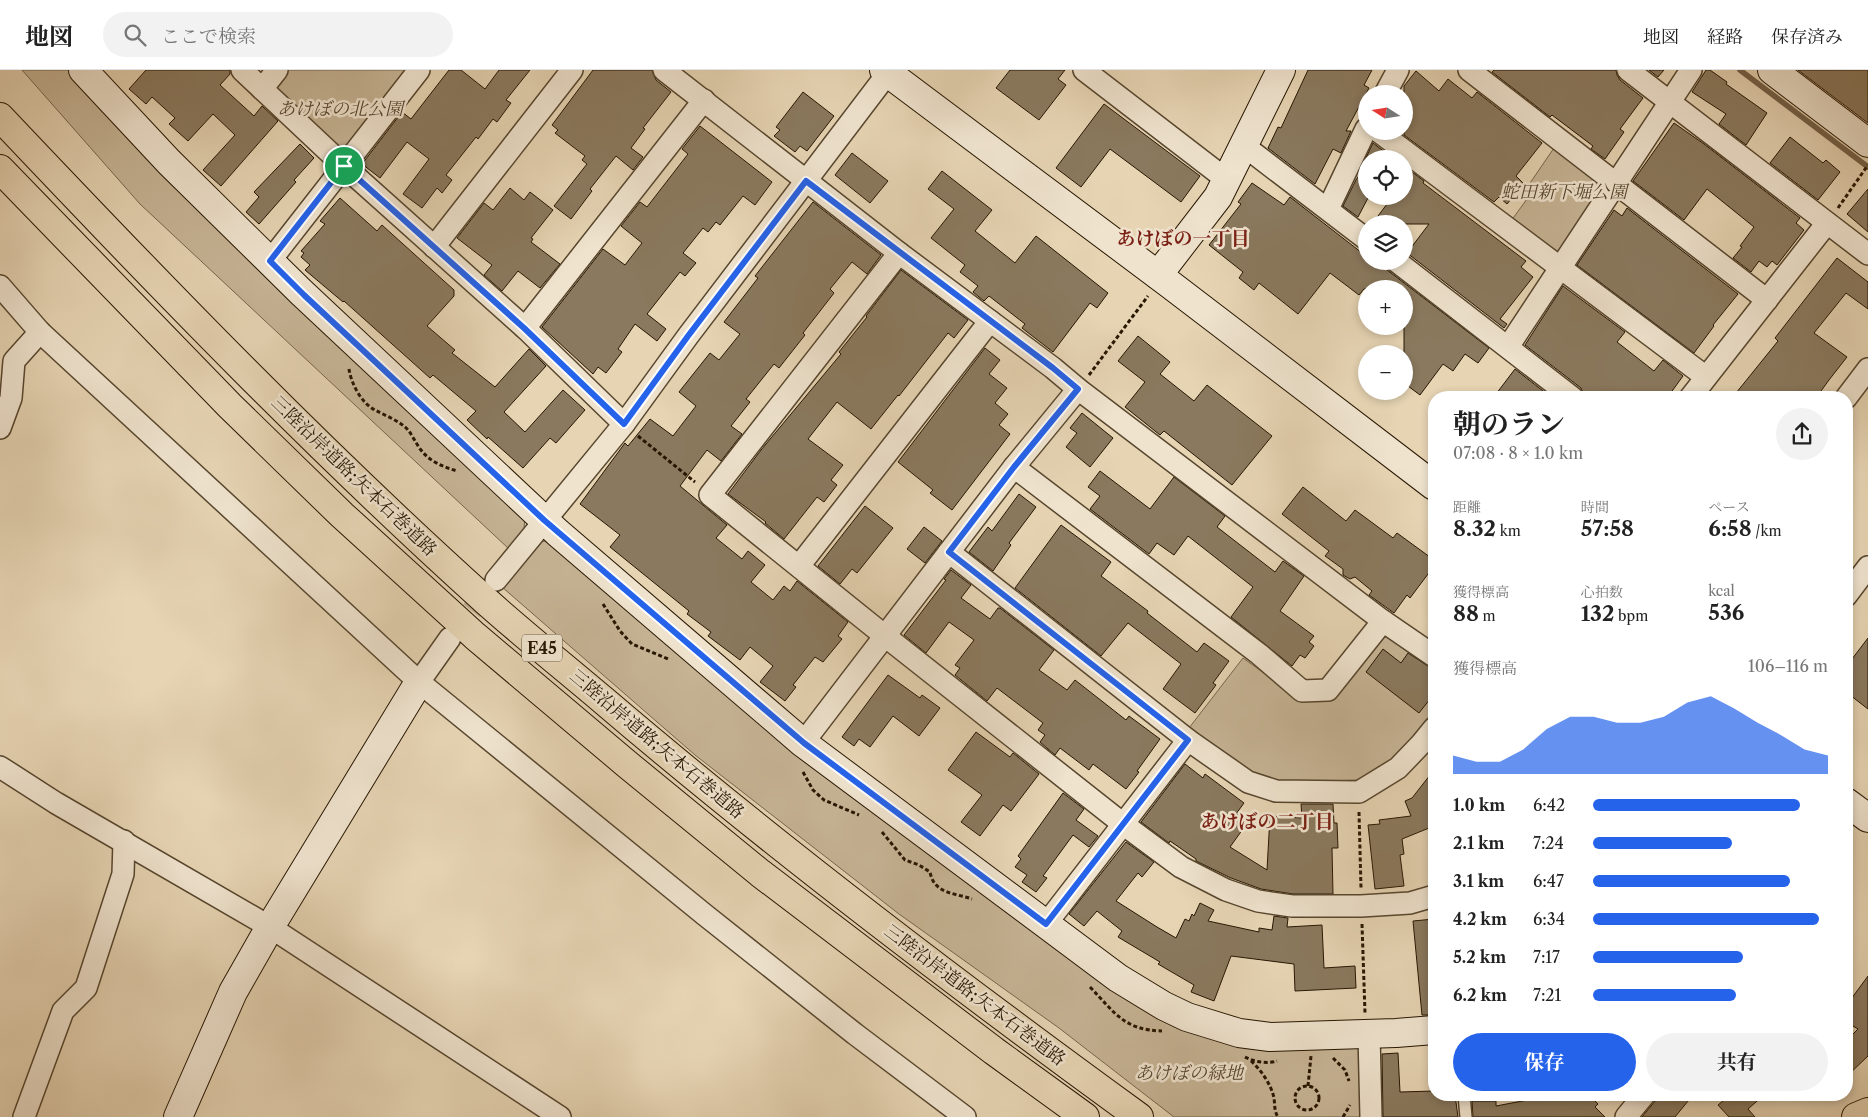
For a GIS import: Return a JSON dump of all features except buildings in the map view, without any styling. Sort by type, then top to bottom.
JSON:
[{"type":"highway","name":"三陸沿岸道路;矢本石巻道路","points":[[0,117],[143,268],[260,387],[366,490],[490,605],[780,846],[1005,1019],[1139,1117]]},
{"type":"highway","name":"三陸沿岸道路;矢本石巻道路","points":[[0,169],[230,406],[342,515],[475,636],[760,873],[994,1051],[1085,1117]]},
{"type":"highway","points":[[1856,1117],[1868,1112]]},
{"type":"street","points":[[83,70],[169,162],[304,295],[544,520],[804,743],[1118,978],[1164,1006],[1187,1017],[1239,1033],[1270,1037],[1428,1030]]},
{"type":"street","points":[[242,70],[344,166],[524,328],[624,424]]},
{"type":"street","points":[[262,89],[278,70]]},
{"type":"street","points":[[270,261],[419,70]]},
{"type":"street","points":[[434,247],[572,70]]},
{"type":"street","points":[[664,70],[899,253],[1053,368],[1383,621],[1428,652]]},
{"type":"street","points":[[1084,70],[1227,180]]},
{"type":"street","points":[[1154,284],[1218,197],[1281,70]]},
{"type":"street","points":[[1390,85],[1398,70]]},
{"type":"street","points":[[1469,70],[1767,300]]},
{"type":"street","points":[[1628,70],[1868,254]]},
{"type":"street","points":[[1508,347],[1691,70]]},
{"type":"street","points":[[1772,70],[1868,143]]},
{"type":"street","points":[[496,580],[624,424],[886,72],[1154,284],[1428,482]]},
{"type":"street","points":[[524,328],[704,100]]},
{"type":"street","points":[[1328,209],[1361,140]]},
{"type":"street","points":[[1390,140],[1559,269],[1706,377]]},
{"type":"street","points":[[1244,145],[1358,233]]},
{"type":"street","points":[[1695,391],[1827,223]]},
{"type":"street","points":[[899,253],[710,495],[1123,824],[1181,867],[1226,890],[1258,901],[1292,906],[1361,906],[1410,903],[1428,898]]},
{"type":"street","points":[[1408,270],[1565,391]]},
{"type":"street","points":[[0,286],[40,332],[419,682],[735,939],[855,1034],[965,1117]]},
{"type":"street","points":[[799,566],[990,321]]},
{"type":"street","points":[[0,428],[11,398],[14,361],[40,332]]},
{"type":"street","points":[[1851,391],[1868,369]]},
{"type":"street","points":[[804,743],[1014,467],[1078,389]]},
{"type":"street","points":[[1014,467],[1251,648],[1302,691],[1328,690],[1383,621]]},
{"type":"street","points":[[949,552],[1188,740],[1248,782],[1276,791],[1359,792],[1398,768],[1428,735]]},
{"type":"street","points":[[1853,587],[1868,567]]},
{"type":"street","points":[[178,1117],[233,992],[270,927],[419,682],[450,638]]},
{"type":"street","points":[[1046,924],[1188,740]]},
{"type":"street","points":[[0,767],[56,803],[270,927],[560,1117]]},
{"type":"street","points":[[1853,807],[1868,818]]},
{"type":"street","points":[[24,1117],[63,1011],[86,988],[123,874],[124,841]]},
{"type":"street","points":[[1368,1034],[1371,1117]]},
{"type":"street","points":[[1626,1117],[1639,1101]]},
{"type":"lane","points":[[1465,1101],[1466,1117]]},
{"type":"path","points":[[1827,223],[1868,165]]},
{"type":"path","points":[[1078,389],[1154,284]]},
{"type":"path","points":[[624,424],[710,495]]},
{"type":"path","points":[[1308,1086],[1311,1053]]},
{"type":"path","points":[[1327,1053],[1345,1070],[1350,1087]]},
{"type":"path","points":[[1249,1060],[1265,1078],[1274,1097],[1274,1109],[1278,1117]]},
{"type":"path","points":[[1308,1086],[1316,1089],[1319,1094],[1317,1104],[1312,1109],[1306,1110],[1299,1108],[1294,1101],[1298,1091],[1308,1086]]},
{"type":"path","points":[[1343,1117],[1351,1099]]},
{"type":"path","points":[[1306,1110],[1308,1117]]},
{"type":"green space","points":[[22,70],[70,70],[189,196],[525,516],[524,529],[509,549],[140,204]]},
{"type":"green space","name":"あけぼの北公園","points":[[277,70],[419,70],[344,166],[262,89]]},
{"type":"green space","name":"蛇田新下堀公園","points":[[1554,148],[1602,182],[1601,190],[1560,251],[1550,252],[1511,221],[1535,188],[1530,183]]},
{"type":"green space","name":"あけぼの緑地","points":[[544,541],[558,547],[1121,991],[1360,1047],[1361,1117],[1174,1117],[1059,1028],[899,914],[695,755],[502,587],[540,543]]},
{"type":"green space","points":[[1390,636],[1428,664],[1428,724],[1396,763],[1360,780],[1280,782],[1254,776],[1189,728],[1243,658],[1297,697],[1334,700],[1381,638]]},
{"type":"waterway","points":[[1740,70],[1868,167]]},
{"type":"tunnel","points":[[452,636],[492,585]]},
{"type":"district","name":"あけぼの一丁目","points":[[1183,238]]},
{"type":"district","name":"あけぼの二丁目","points":[[1267,821]]},
{"type":"route","points":[[344,166],[524,328],[624,424],[688,336],[806,181],[1078,389],[1014,467],[949,552],[1188,740],[1046,924],[804,743],[544,520],[270,261],[344,166]]}]
